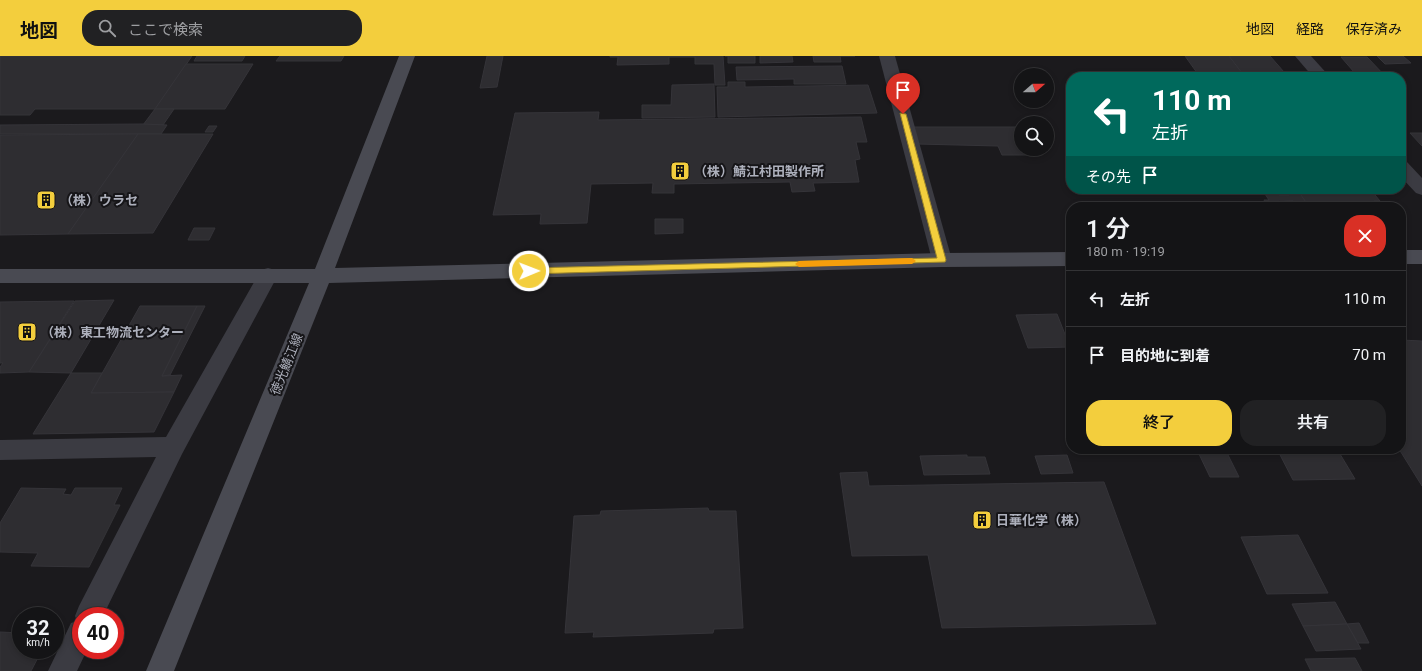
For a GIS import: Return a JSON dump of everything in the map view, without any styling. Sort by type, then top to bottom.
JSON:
[{"type":"street","name":"徳光鯖江線","points":[[160,671],[322,276],[407,56]]},
{"type":"street","points":[[887,56],[942,260]]},
{"type":"street","points":[[1303,56],[1317,72]]},
{"type":"street","points":[[1406,171],[1422,189]]},
{"type":"street","points":[[1406,257],[1422,257]]},
{"type":"street","points":[[0,276],[322,276],[942,260],[1066,260]]},
{"type":"street","points":[[93,607],[173,447],[268,275]]},
{"type":"street","points":[[0,450],[173,447]]},
{"type":"street","points":[[62,671],[72,651]]},
{"type":"building","points":[[0,56],[192,56],[155,109],[35,109],[30,115],[0,115]]},
{"type":"building","points":[[197,56],[245,56],[242,61],[194,61]]},
{"type":"building","points":[[280,56],[344,56],[341,61],[276,61]]},
{"type":"building","points":[[487,56],[503,56],[497,87],[480,88]]},
{"type":"building","points":[[610,56],[723,56],[725,85],[715,85],[714,64],[695,64],[695,57],[669,57],[669,64],[617,65],[618,57]]},
{"type":"building","points":[[728,56],[755,56],[755,63],[728,63]]},
{"type":"building","points":[[760,56],[792,56],[793,62],[760,63]]},
{"type":"building","points":[[813,56],[840,56],[841,62],[814,62]]},
{"type":"building","points":[[1185,56],[1229,56],[1242,72],[1196,72]]},
{"type":"building","points":[[1229,56],[1270,56],[1284,72],[1241,72]]},
{"type":"building","points":[[1377,56],[1403,56],[1411,63],[1385,64]]},
{"type":"building","points":[[1341,57],[1367,57],[1381,72],[1354,72]]},
{"type":"building","points":[[186,64],[253,64],[225,109],[155,109]]},
{"type":"building","points":[[842,66],[846,84],[794,84],[794,79],[737,80],[736,67]]},
{"type":"building","points":[[728,82],[745,82],[745,87],[868,85],[877,113],[718,117],[717,87],[728,87]]},
{"type":"building","points":[[714,84],[715,117],[642,118],[642,105],[671,105],[672,85]]},
{"type":"building","points":[[155,109],[174,109],[163,125],[143,125]]},
{"type":"building","name":"（株）鯖江村田製作所","points":[[599,112],[598,120],[861,117],[867,142],[856,142],[860,159],[855,160],[859,182],[813,183],[815,191],[792,192],[790,182],[674,184],[674,193],[652,193],[653,183],[591,184],[587,223],[540,224],[541,214],[493,215],[515,113]]},
{"type":"building","points":[[0,125],[167,125],[161,134],[0,134]]},
{"type":"building","points":[[209,126],[217,126],[213,132],[205,132]]},
{"type":"building","points":[[913,127],[1014,127],[1014,155],[1002,155],[998,146],[917,144]]},
{"type":"building","points":[[1410,133],[1422,133],[1422,146]]},
{"type":"building","name":"（株）ウラセ","points":[[138,134],[68,234],[0,235],[0,135]]},
{"type":"building","points":[[138,134],[213,134],[153,233],[68,234]]},
{"type":"building","points":[[1265,194],[1300,194],[1306,202],[1265,202],[1264,200],[1269,200]]},
{"type":"building","points":[[1300,194],[1374,194],[1380,201],[1374,201],[1375,202],[1306,202]]},
{"type":"building","points":[[1293,201],[1294,202],[1265,202]]},
{"type":"building","points":[[655,219],[683,219],[683,233],[655,234]]},
{"type":"building","points":[[194,228],[215,228],[209,240],[188,240]]},
{"type":"building","points":[[114,300],[71,373],[29,372],[75,301]]},
{"type":"building","name":"（株）東工物流センター","points":[[74,301],[29,372],[0,373],[0,367],[3,363],[0,363],[0,302]]},
{"type":"building","points":[[140,306],[197,306],[162,376],[182,375],[174,392],[91,393]]},
{"type":"building","points":[[197,306],[205,306],[170,375],[162,376]]},
{"type":"building","points":[[1057,314],[1066,337],[1066,347],[1028,348],[1016,315]]},
{"type":"building","points":[[1406,340],[1422,341],[1422,486],[1402,454],[1406,454]]},
{"type":"building","points":[[71,373],[102,373],[91,393],[174,392],[154,432],[33,434]]},
{"type":"building","points":[[1199,454],[1228,454],[1239,477],[1210,477]]},
{"type":"building","points":[[1280,454],[1340,454],[1355,479],[1293,480]]},
{"type":"building","points":[[967,455],[967,457],[985,457],[990,474],[924,475],[920,456]]},
{"type":"building","points":[[1067,455],[1073,473],[1041,474],[1035,456]]},
{"type":"building","name":"日華化学（株）","points":[[867,472],[869,486],[1104,482],[1156,624],[942,628],[928,555],[852,556],[840,473]]},
{"type":"building","points":[[21,488],[66,489],[63,494],[71,495],[75,488],[122,488],[114,505],[120,505],[89,567],[31,566],[38,553],[0,552],[0,523]]},
{"type":"building","points":[[708,508],[709,511],[736,511],[743,628],[714,629],[713,633],[593,637],[594,632],[565,633],[574,516],[600,515],[601,511]]},
{"type":"building","points":[[1298,535],[1328,593],[1267,594],[1241,537]]},
{"type":"building","points":[[1335,602],[1347,624],[1303,626],[1292,604]]},
{"type":"building","points":[[1359,623],[1369,643],[1358,643],[1347,624]]},
{"type":"building","points":[[1347,624],[1361,649],[1316,651],[1303,626]]},
{"type":"building","points":[[0,632],[12,633],[12,659],[37,659],[31,671],[0,671]]},
{"type":"building","points":[[1355,658],[1362,671],[1311,671],[1305,659]]},
{"type":"slow traffic","points":[[799,264],[912,261]]},
{"type":"place","name":"（株）鯖江村田製作所","points":[[680,171]]},
{"type":"place","name":"（株）ウラセ","points":[[46,200]]},
{"type":"place","name":"（株）東工物流センター","points":[[27,332]]},
{"type":"place","name":"日華化学（株）","points":[[982,520]]},
{"type":"route","points":[[529,271],[942,260],[903,114]]}]
